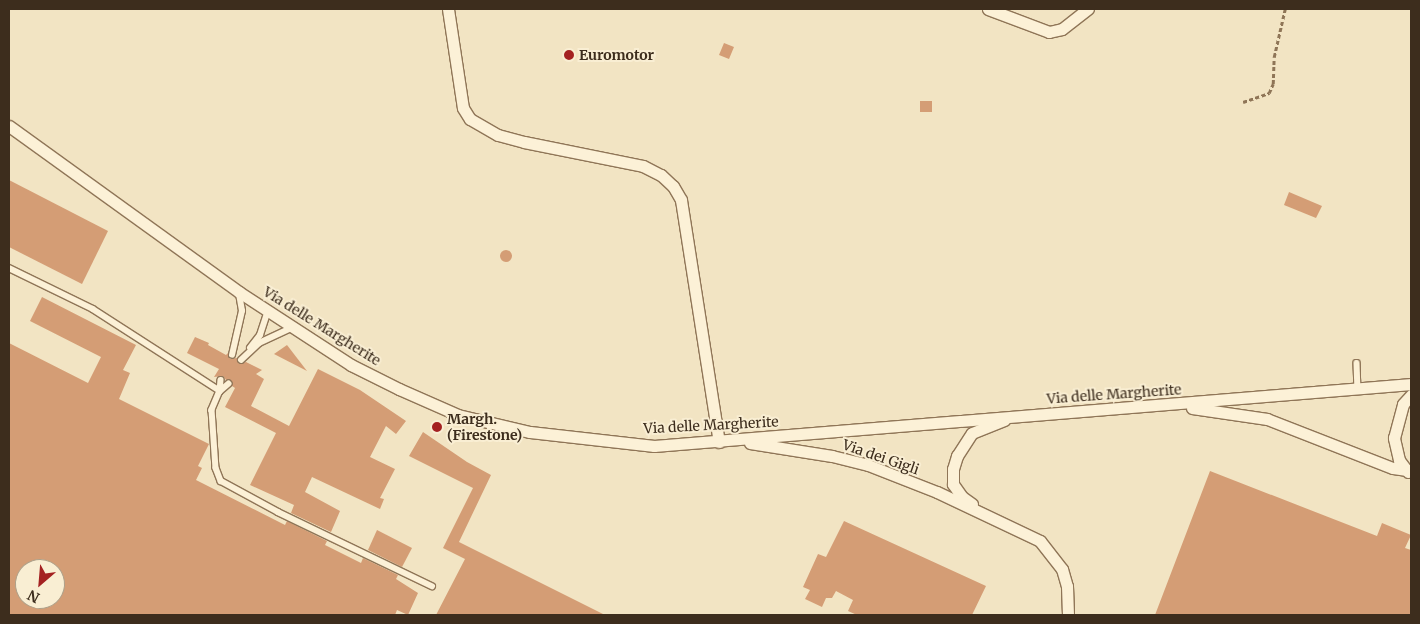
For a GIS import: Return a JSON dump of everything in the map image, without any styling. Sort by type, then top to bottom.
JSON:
[{"type":"street","points":[[448,9],[463,108],[470,119],[498,135],[643,166],[662,175],[681,200],[719,442]]},
{"type":"street","points":[[988,9],[1049,32],[1062,29],[1088,9]]},
{"type":"street","name":"Via delle Margherite","points":[[9,126],[239,292],[351,365],[458,415],[530,432],[654,446],[1411,384]]},
{"type":"street","points":[[1410,474],[1399,460],[1394,438],[1403,404],[1411,395]]},
{"type":"street","points":[[1160,406],[1200,408],[1267,419],[1410,474]]},
{"type":"street","name":"Via dei Gigli","points":[[985,514],[962,497],[953,484],[953,469],[956,456],[972,433],[1010,417]]},
{"type":"street","name":"Via dei Gigli","points":[[734,440],[832,456],[868,465],[985,514],[1040,541],[1062,569],[1067,586],[1068,615]]},
{"type":"lane","points":[[9,268],[93,309],[220,391]]},
{"type":"lane","points":[[232,355],[242,311],[239,292]]},
{"type":"lane","points":[[268,311],[260,335],[241,360],[259,343],[293,327]]},
{"type":"lane","points":[[1357,363],[1358,388]]},
{"type":"lane","points":[[221,380],[220,391],[212,410],[216,468],[221,482],[432,586]]},
{"type":"lane","points":[[220,391],[228,384]]},
{"type":"path","points":[[1243,102],[1269,93],[1273,84],[1274,57],[1285,9]]},
{"type":"building","points":[[724,43],[734,47],[729,59],[719,55]]},
{"type":"building","points":[[920,101],[932,101],[932,112],[920,112]]},
{"type":"building","points":[[9,180],[108,231],[82,284],[9,247]]},
{"type":"building","points":[[1289,192],[1322,206],[1316,218],[1284,205]]},
{"type":"building","points":[[504,250],[508,250],[512,256],[508,262],[504,262],[500,258],[500,254]]},
{"type":"building","points":[[42,297],[136,345],[123,370],[130,373],[119,399],[209,444],[198,466],[202,468],[196,480],[285,525],[287,521],[327,541],[325,545],[361,563],[363,558],[398,575],[396,579],[418,593],[408,615],[397,610],[395,615],[9,615],[9,343],[88,383],[101,357],[30,321]]},
{"type":"building","points":[[195,337],[209,343],[208,345],[226,355],[228,353],[230,359],[237,358],[239,364],[246,362],[262,370],[256,374],[264,379],[251,406],[289,426],[318,369],[360,390],[406,421],[396,434],[386,426],[370,457],[395,469],[380,498],[384,499],[380,509],[312,477],[305,492],[340,511],[331,532],[291,513],[294,505],[250,485],[276,433],[225,407],[235,388],[232,386],[231,381],[226,380],[223,376],[214,377],[219,369],[187,353]]},
{"type":"building","points":[[287,345],[307,371],[274,354]]},
{"type":"building","points":[[423,432],[467,462],[491,475],[459,542],[605,615],[436,615],[465,559],[443,548],[473,488],[409,456]]},
{"type":"building","points":[[1210,471],[1377,536],[1382,523],[1411,535],[1405,548],[1411,550],[1411,615],[1155,615]]},
{"type":"building","points":[[844,521],[986,586],[972,615],[857,615],[848,611],[853,600],[836,591],[832,598],[826,598],[822,607],[805,599],[810,590],[803,587],[818,554],[826,557]]},
{"type":"building","points":[[377,530],[412,548],[402,567],[368,550]]},
{"type":"place","name":"Euromotor","points":[[569,55]]},
{"type":"place","name":"Margh. (Firestone)","points":[[437,427]]}]
